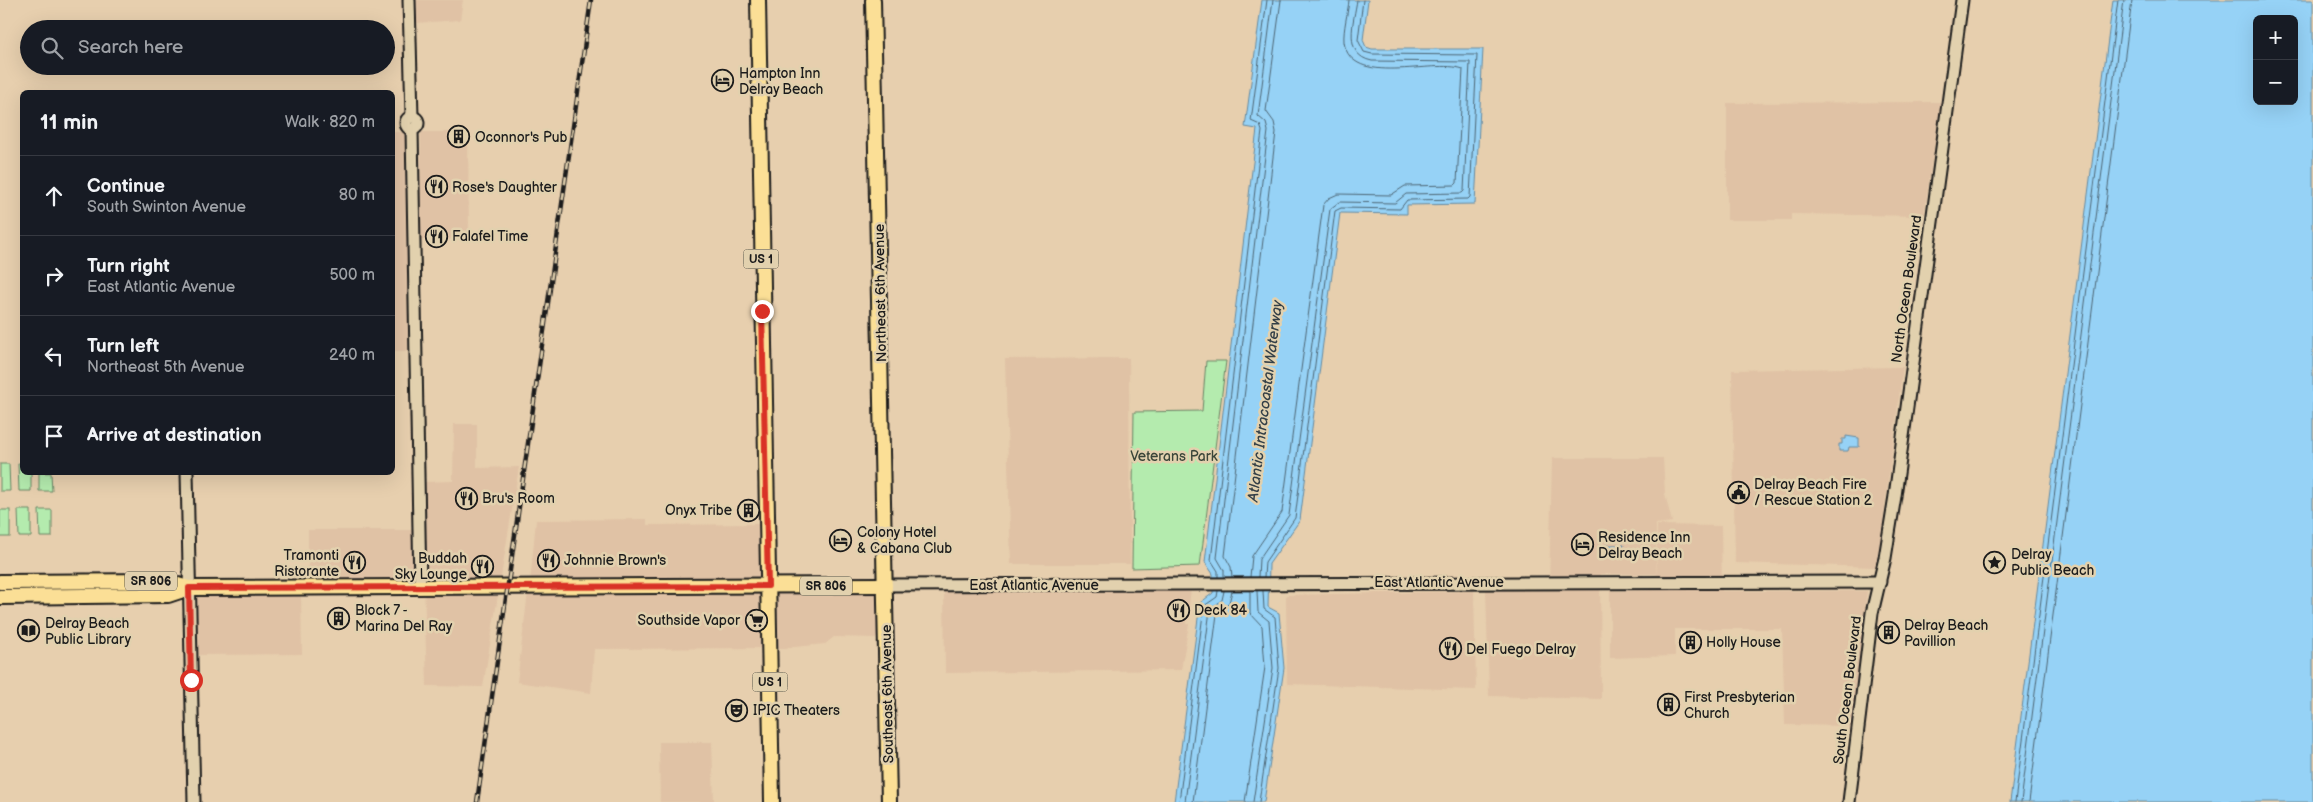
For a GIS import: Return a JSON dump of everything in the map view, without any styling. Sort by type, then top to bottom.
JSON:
[{"type":"main road","points":[[409,0],[412,117],[406,120],[405,124],[412,130],[420,588]]},
{"type":"main road","name":"US 1","points":[[758,0],[772,802]]},
{"type":"main road","name":"Northeast 6th Avenue","points":[[873,0],[885,585]]},
{"type":"main road","name":"North Ocean Boulevard","points":[[1880,582],[1894,496],[1962,0]]},
{"type":"main road","points":[[187,475],[194,802]]},
{"type":"main road","name":"SR 806","points":[[0,582],[164,581],[189,588]]},
{"type":"main road","points":[[55,596],[73,582]]},
{"type":"main road","points":[[73,596],[94,582]]},
{"type":"main road","name":"East Atlantic Avenue","points":[[189,588],[1880,582]]},
{"type":"main road","name":"South Ocean Boulevard","points":[[1849,802],[1872,613],[1880,582]]},
{"type":"main road","name":"Southeast 6th Avenue","points":[[885,585],[889,802]]},
{"type":"main road","name":"SR 806","points":[[0,597],[168,595],[189,588]]},
{"type":"shaded area","points":[[415,0],[463,0],[460,20],[416,23]]},
{"type":"shaded area","points":[[1941,102],[1924,216],[1791,214],[1791,220],[1727,220],[1727,103]]},
{"type":"shaded area","points":[[395,132],[406,132],[412,351],[395,351]]},
{"type":"shaded area","points":[[421,132],[468,132],[469,239],[420,240]]},
{"type":"shaded area","points":[[1129,358],[1130,564],[1011,564],[1005,359]]},
{"type":"shaded area","points":[[1903,367],[1877,567],[1735,563],[1732,370]]},
{"type":"shaded area","points":[[454,424],[477,424],[477,468],[519,467],[483,687],[427,686],[424,583],[308,583],[308,530],[424,530],[423,482],[453,481]]},
{"type":"shaded area","points":[[1552,458],[1663,458],[1665,494],[1672,522],[1656,524],[1656,574],[1600,574],[1601,699],[1489,696],[1486,589],[1549,590]]},
{"type":"shaded area","points":[[647,519],[647,525],[761,524],[763,572],[761,577],[755,580],[530,583],[536,520]]},
{"type":"shaded area","points":[[1657,525],[1721,526],[1722,591],[1867,591],[1852,726],[1785,725],[1782,629],[1675,629],[1675,656],[1610,658],[1610,591],[1656,590]]},
{"type":"shaded area","points":[[1191,588],[1187,624],[1189,624],[1181,670],[945,673],[944,591]]},
{"type":"shaded area","points":[[1474,591],[1476,690],[1287,684],[1286,595]]},
{"type":"shaded area","points":[[528,592],[879,592],[878,638],[834,637],[825,644],[784,648],[594,649],[591,693],[517,682]]},
{"type":"shaded area","points":[[195,593],[301,593],[302,654],[196,655]]},
{"type":"shaded area","points":[[659,742],[712,742],[714,802],[660,802]]},
{"type":"green space","name":"Veterans Park","points":[[1206,361],[1226,361],[1200,566],[1132,568],[1134,412],[1202,411]]},
{"type":"green space","points":[[0,464],[9,464],[10,491],[0,491]]},
{"type":"green space","points":[[18,464],[20,464],[20,475],[31,475],[31,491],[19,491]]},
{"type":"green space","points":[[39,475],[51,475],[52,491],[39,491]]},
{"type":"green space","points":[[0,510],[10,510],[10,537],[0,537]]},
{"type":"green space","points":[[18,510],[31,510],[31,537],[19,537]]},
{"type":"green space","points":[[39,510],[52,510],[52,537],[40,537]]},
{"type":"water","name":"Atlantic Intracoastal Waterway","points":[[1262,0],[1368,0],[1363,40],[1366,47],[1372,49],[1483,49],[1475,204],[1407,205],[1407,214],[1340,213],[1300,520],[1269,564],[1268,607],[1279,613],[1284,668],[1264,802],[1174,802],[1200,603],[1213,593],[1213,574],[1205,562],[1257,129],[1245,127]]},
{"type":"water","points":[[2113,0],[2313,0],[2313,802],[2010,802]]},
{"type":"water","points":[[1846,436],[1859,438],[1859,447],[1849,447],[1848,451],[1839,451],[1839,444],[1842,444],[1842,439],[1846,439]]},
{"type":"water","points":[[1605,545],[1624,545],[1620,555],[1613,556],[1606,552]]},
{"type":"railway","points":[[477,802],[591,0]]},
{"type":"place","name":"Hampton Inn Delray Beach","points":[[723,81]]},
{"type":"place","name":"Oconnor's Pub","points":[[459,137]]},
{"type":"place","name":"Rose's Daughter","points":[[436,187]]},
{"type":"place","name":"Falafel Time","points":[[436,236]]},
{"type":"place","name":"Delray Beach Fire / Rescue Station 2","points":[[1738,492]]},
{"type":"place","name":"Bru's Room","points":[[466,498]]},
{"type":"place","name":"Onyx Tribe","points":[[748,510]]},
{"type":"place","name":"Colony Hotel & Cabana Club","points":[[841,540]]},
{"type":"place","name":"Residence Inn Delray Beach","points":[[1582,545]]},
{"type":"place","name":"Johnnie Brown's","points":[[548,560]]},
{"type":"place","name":"Delray Public Beach","points":[[1995,562]]},
{"type":"place","name":"Tramonti Ristorante","points":[[355,563]]},
{"type":"place","name":"Buddah Sky Lounge","points":[[483,566]]},
{"type":"place","name":"Deck 84","points":[[1178,610]]},
{"type":"place","name":"Block 7 - Marina Del Ray","points":[[339,618]]},
{"type":"place","name":"Southside Vapor","points":[[756,620]]},
{"type":"place","name":"Delray Beach Public Library","points":[[29,631]]},
{"type":"place","name":"Delray Beach Pavillion","points":[[1888,633]]},
{"type":"place","name":"Holly House","points":[[1690,642]]},
{"type":"place","name":"Del Fuego Delray","points":[[1450,649]]},
{"type":"place","name":"First Presbyterian Church","points":[[1668,705]]},
{"type":"place","name":"IPIC Theaters","points":[[737,710]]},
{"type":"route","points":[[191,680],[189,588],[768,586],[762,311]]}]
